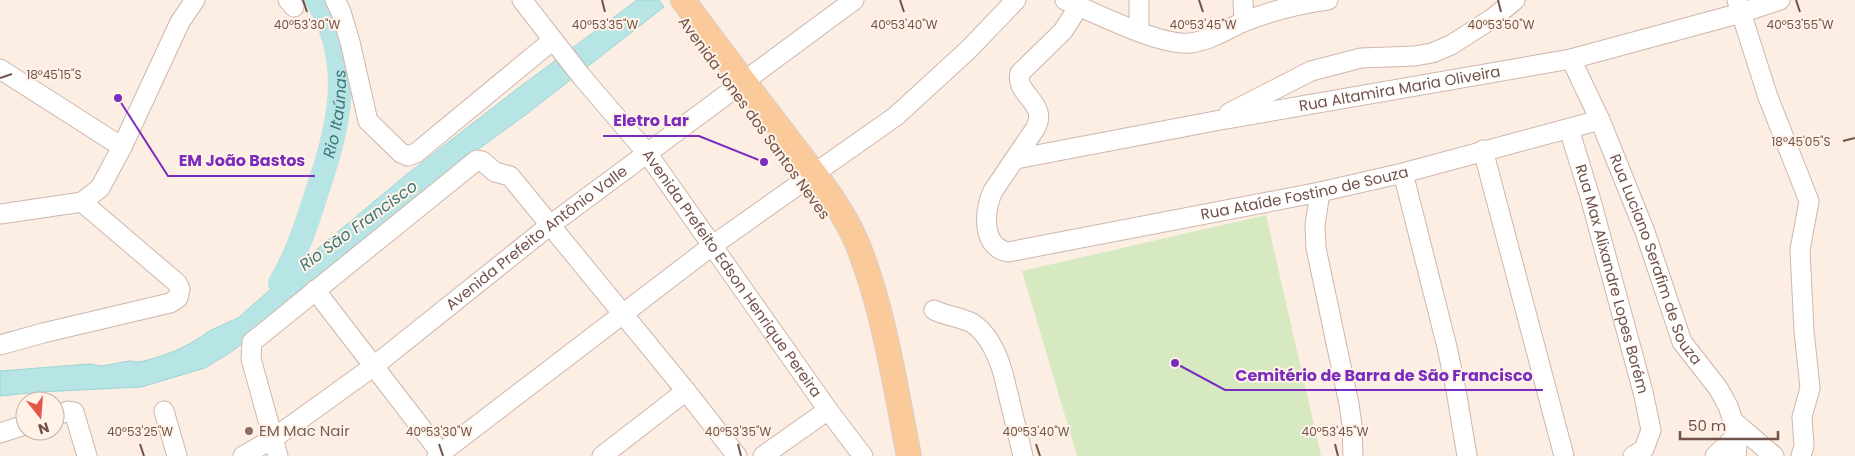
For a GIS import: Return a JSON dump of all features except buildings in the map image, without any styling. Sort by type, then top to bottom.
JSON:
[{"type":"main road","name":"Avenida Jones dos Santos Neves","points":[[678,4],[809,178],[879,317],[900,404],[909,456]]},
{"type":"street","points":[[0,214],[82,202],[100,188],[122,147],[180,22],[196,0]]},
{"type":"street","points":[[335,0],[341,12],[350,42],[368,121],[401,154],[410,156],[556,45]]},
{"type":"street","name":"Avenida Prefeito Edson Henrique Pereira","points":[[522,0],[582,77],[647,153],[828,410],[863,456]]},
{"type":"street","name":"Avenida Prefeito Antônio Valle","points":[[243,456],[274,438],[374,366],[550,226],[854,0]]},
{"type":"street","points":[[316,290],[440,455],[622,313],[713,245],[896,116],[968,50],[1016,0]]},
{"type":"street","points":[[1139,31],[1140,0]]},
{"type":"street","points":[[1243,0],[1244,22]]},
{"type":"street","points":[[1016,159],[1036,129],[1040,119],[1037,107],[1021,85],[1020,73],[1063,31],[1072,3],[1166,41],[1189,44],[1203,41],[1244,22],[1290,6],[1328,0]]},
{"type":"street","points":[[1215,121],[1311,71],[1361,58],[1415,56],[1432,53],[1451,45],[1493,18],[1515,0]]},
{"type":"street","name":"Rua Altamira Maria Oliveira","points":[[1016,159],[1215,121],[1571,59],[1739,6],[1780,0]]},
{"type":"street","points":[[1739,6],[1768,97],[1809,201],[1800,257],[1810,388],[1802,417],[1804,446],[1800,456]]},
{"type":"street","name":"Rua Luciano Serafim de Souza","points":[[1571,59],[1600,120],[1644,232],[1682,342],[1718,388],[1734,428],[1736,456]]},
{"type":"street","points":[[0,70],[122,147]]},
{"type":"street","name":"Rua Ataíde Fostino de Souza","points":[[1016,159],[993,191],[987,207],[989,236],[996,248],[1008,252],[1320,192],[1402,173],[1600,120]]},
{"type":"street","name":"Rua Max Alixandre Lopes Borém","points":[[1569,129],[1641,383],[1651,430],[1644,449],[1633,456]]},
{"type":"street","points":[[1483,150],[1564,456]]},
{"type":"street","points":[[278,456],[251,359],[251,346],[255,338],[477,160],[482,161],[495,172],[508,175],[686,391],[737,456]]},
{"type":"street","points":[[1402,173],[1447,347],[1467,456]]},
{"type":"street","points":[[1320,192],[1316,225],[1316,248],[1349,404],[1353,456]]},
{"type":"street","points":[[0,345],[44,332],[175,301],[180,294],[177,283],[82,202]]},
{"type":"street","points":[[934,310],[971,323],[986,338],[999,361],[1003,373],[1023,456]]},
{"type":"street","points":[[602,456],[686,391]]},
{"type":"street","points":[[763,456],[828,410]]},
{"type":"street","points":[[65,413],[72,411],[74,414],[87,456]]},
{"type":"street","points":[[164,411],[178,456]]},
{"type":"street","points":[[0,433],[15,428]]},
{"type":"street","points":[[1716,456],[1734,428],[1774,456]]},
{"type":"green space","points":[[1266,215],[1321,456],[1077,456],[1022,271]]},
{"type":"water","name":"Rio São Francisco","points":[[637,0],[659,0],[664,7],[524,116],[455,166],[263,328],[231,352],[205,368],[141,387],[15,391],[15,394],[0,396],[0,371],[89,364],[102,366],[129,361],[140,362],[175,351],[211,330],[238,318],[406,175]]},
{"type":"waterway","name":"Rio Itaúnas","points":[[280,283],[296,251],[308,218],[331,146],[336,121],[340,73],[329,24],[317,0]]},
{"type":"place","name":"EM João Bastos","points":[[118,98]]},
{"type":"place","name":"Eletro Lar","points":[[764,162]]},
{"type":"place","name":"Cemitério de Barra de São Francisco","points":[[1175,363]]},
{"type":"place","name":"EM Mac Nair","points":[[249,431]]}]
